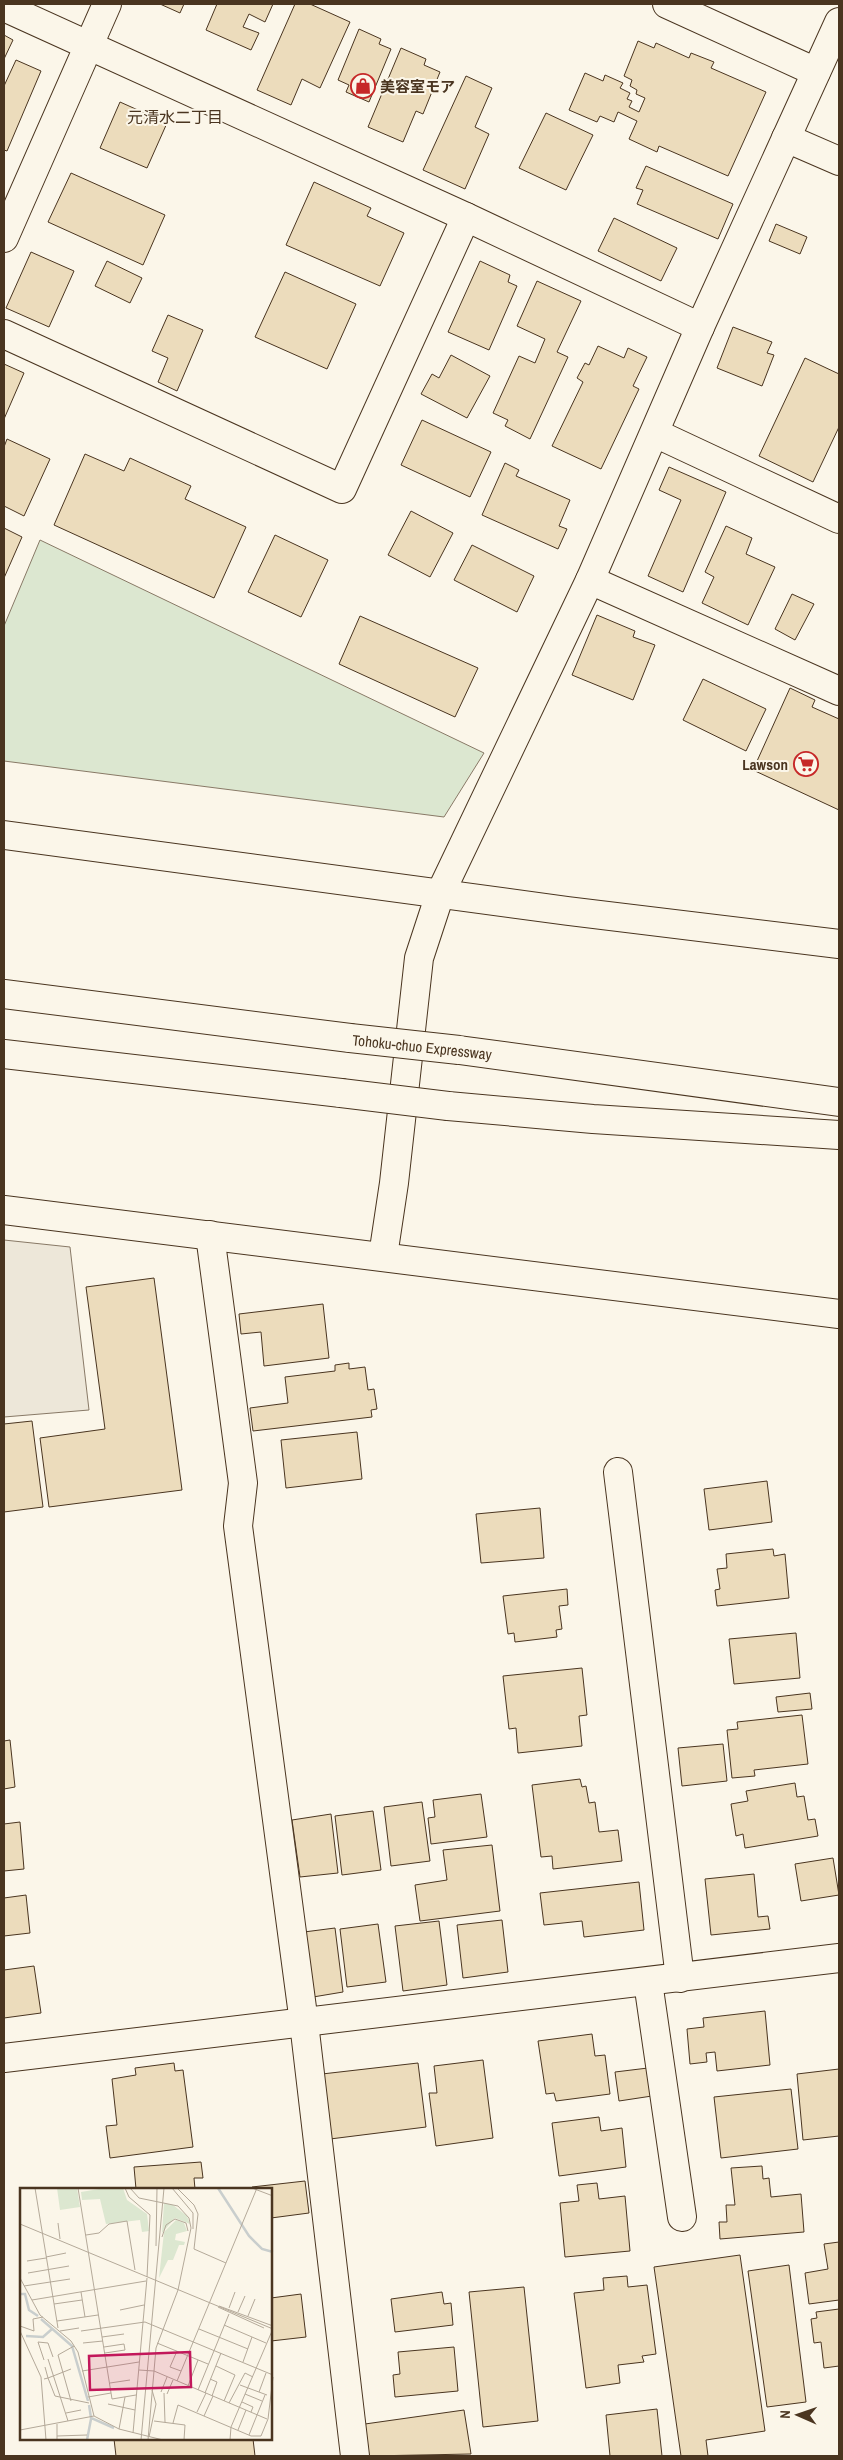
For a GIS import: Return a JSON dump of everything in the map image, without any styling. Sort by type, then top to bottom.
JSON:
[{"type":"main road","points":[[4,238],[87,45],[107,4]]},
{"type":"main road","points":[[667,4],[816,72]]},
{"type":"main road","points":[[4,7],[466,217],[700,327]]},
{"type":"main road","points":[[382,1256],[394,1183],[419,958],[440,894],[590,580],[700,327],[839,22]]},
{"type":"main road","points":[[786,138],[839,161]]},
{"type":"main road","points":[[4,334],[342,489],[466,217]]},
{"type":"main road","points":[[655,433],[839,519]]},
{"type":"main road","points":[[590,580],[839,691]]},
{"type":"main road","points":[[4,835],[440,894],[839,944]]},
{"type":"main road","name":"Tohoku-chuo Expressway","points":[[4,994],[459,1050],[839,1102]]},
{"type":"main road","points":[[4,1054],[448,1106],[593,1119],[839,1135]]},
{"type":"main road","points":[[4,1210],[839,1314]]},
{"type":"main road","points":[[210,1235],[242,1483],[238,1526],[304,2023],[355,2456]]},
{"type":"main road","points":[[618,1472],[680,1978]]},
{"type":"main road","points":[[4,2058],[839,1958]]},
{"type":"main road","points":[[648,1982],[682,2217]]},
{"type":"green space","points":[[40,540],[484,753],[444,817],[4,761],[4,626]]},
{"type":"shaded area","points":[[4,1240],[70,1247],[89,1410],[4,1417]]},
{"type":"building","points":[[160,4],[184,4],[180,13]]},
{"type":"building","points":[[217,4],[273,4],[265,22],[249,14],[243,27],[259,33],[251,50],[206,30]]},
{"type":"building","points":[[295,4],[310,4],[350,22],[320,88],[302,79],[291,105],[257,90]]},
{"type":"building","points":[[359,29],[381,39],[379,44],[391,49],[369,102],[346,92],[349,85],[338,80]]},
{"type":"building","points":[[4,35],[13,40],[4,59]]},
{"type":"building","points":[[638,41],[654,48],[656,43],[689,58],[691,53],[714,62],[711,68],[766,92],[728,176],[659,146],[657,152],[629,139],[637,121],[618,112],[614,122],[600,116],[597,122],[569,110],[585,73],[603,81],[605,75],[623,83],[620,88],[630,93],[627,99],[632,101],[629,107],[639,112],[645,98],[636,94],[637,90],[630,86],[632,80],[624,76]]},
{"type":"building","points":[[401,48],[426,59],[424,65],[440,72],[423,114],[416,111],[403,142],[368,127]]},
{"type":"building","points":[[16,60],[41,71],[7,151],[4,150],[4,86]]},
{"type":"building","points":[[466,76],[492,88],[475,127],[489,134],[465,189],[423,170]]},
{"type":"building","points":[[120,102],[167,123],[147,168],[100,148]]},
{"type":"building","points":[[546,113],[593,135],[566,190],[519,168]]},
{"type":"building","points":[[646,166],[733,204],[718,239],[637,204],[643,190],[636,188]]},
{"type":"building","points":[[71,173],[165,215],[143,265],[48,222]]},
{"type":"building","points":[[314,182],[371,208],[367,216],[404,233],[380,286],[286,245]]},
{"type":"building","points":[[614,218],[677,248],[661,281],[598,251]]},
{"type":"building","points":[[776,224],[807,237],[800,254],[769,241]]},
{"type":"building","points":[[31,252],[74,271],[49,327],[6,308]]},
{"type":"building","points":[[107,261],[142,278],[130,303],[95,286]]},
{"type":"building","points":[[480,261],[510,275],[508,282],[517,286],[489,350],[448,332]]},
{"type":"building","points":[[285,272],[356,304],[327,369],[255,337]]},
{"type":"building","points":[[537,281],[581,301],[557,352],[568,357],[530,439],[505,426],[508,420],[493,413],[519,356],[535,363],[545,339],[517,326]]},
{"type":"building","points":[[168,315],[203,330],[177,391],[158,382],[168,358],[152,351]]},
{"type":"building","points":[[733,327],[772,342],[767,353],[774,355],[762,386],[717,368]]},
{"type":"building","points":[[598,346],[624,358],[628,348],[647,357],[633,386],[639,389],[601,469],[552,446],[583,382],[577,378],[585,363],[589,365]]},
{"type":"building","points":[[451,355],[490,376],[467,418],[421,394],[432,374],[439,378]]},
{"type":"building","points":[[805,358],[839,374],[839,427],[813,482],[759,456]]},
{"type":"building","points":[[4,364],[24,373],[4,419]]},
{"type":"building","points":[[422,420],[491,452],[470,497],[401,465]]},
{"type":"building","points":[[7,439],[50,459],[24,516],[4,506],[4,447]]},
{"type":"building","points":[[85,454],[124,471],[130,458],[191,486],[185,499],[246,527],[214,598],[54,525]]},
{"type":"building","points":[[505,463],[519,470],[516,476],[570,500],[559,526],[567,529],[558,549],[482,515]]},
{"type":"building","points":[[669,467],[726,492],[683,592],[648,576],[681,500],[659,490]]},
{"type":"building","points":[[411,511],[453,533],[430,577],[388,555]]},
{"type":"building","points":[[726,526],[752,538],[746,554],[775,567],[748,625],[702,603],[714,577],[705,572]]},
{"type":"building","points":[[4,528],[22,537],[4,578]]},
{"type":"building","points":[[275,535],[328,560],[301,617],[248,592]]},
{"type":"building","points":[[472,545],[534,576],[517,612],[454,580]]},
{"type":"building","points":[[792,594],[814,604],[795,640],[775,629]]},
{"type":"building","points":[[597,615],[635,631],[633,637],[655,645],[633,700],[572,675]]},
{"type":"building","points":[[360,616],[478,668],[455,717],[339,664]]},
{"type":"building","points":[[703,679],[766,709],[746,751],[683,720]]},
{"type":"building","points":[[790,688],[815,700],[812,707],[839,719],[839,810],[753,770]]},
{"type":"building","points":[[154,1278],[182,1490],[49,1507],[40,1438],[105,1429],[86,1287]]},
{"type":"building","points":[[323,1304],[329,1358],[264,1366],[261,1332],[241,1334],[239,1314]]},
{"type":"building","points":[[349,1363],[349,1369],[365,1367],[368,1390],[374,1389],[377,1409],[371,1410],[372,1417],[253,1431],[250,1408],[288,1403],[285,1377],[335,1371],[335,1365]]},
{"type":"building","points":[[32,1421],[43,1507],[4,1512],[4,1424]]},
{"type":"building","points":[[357,1432],[362,1479],[286,1488],[281,1440]]},
{"type":"building","points":[[767,1481],[772,1522],[709,1530],[704,1489]]},
{"type":"building","points":[[540,1508],[544,1558],[481,1563],[476,1514]]},
{"type":"building","points":[[773,1549],[774,1556],[785,1554],[789,1598],[717,1606],[715,1590],[720,1589],[717,1569],[727,1568],[726,1554]]},
{"type":"building","points":[[567,1589],[568,1605],[559,1606],[562,1629],[556,1630],[557,1637],[515,1642],[514,1633],[508,1634],[503,1596]]},
{"type":"building","points":[[796,1633],[800,1678],[734,1684],[729,1639]]},
{"type":"building","points":[[582,1668],[587,1715],[579,1716],[582,1746],[518,1753],[516,1728],[509,1729],[503,1676]]},
{"type":"building","points":[[810,1693],[812,1709],[778,1712],[776,1697]]},
{"type":"building","points":[[802,1715],[808,1764],[754,1770],[755,1776],[732,1778],[727,1730],[738,1729],[737,1722]]},
{"type":"building","points":[[10,1740],[15,1787],[4,1789],[4,1741]]},
{"type":"building","points":[[723,1744],[727,1781],[682,1786],[678,1748]]},
{"type":"building","points":[[580,1779],[582,1787],[586,1786],[589,1803],[595,1802],[599,1832],[618,1830],[622,1861],[553,1869],[552,1856],[541,1857],[532,1785]]},
{"type":"building","points":[[795,1783],[797,1797],[804,1796],[808,1820],[815,1819],[818,1836],[745,1848],[743,1834],[736,1836],[731,1804],[748,1801],[746,1791]]},
{"type":"building","points":[[481,1794],[487,1837],[431,1844],[428,1818],[435,1817],[433,1800]]},
{"type":"building","points":[[422,1802],[430,1861],[391,1866],[384,1807]]},
{"type":"building","points":[[373,1811],[381,1870],[342,1875],[335,1816]]},
{"type":"building","points":[[331,1814],[338,1873],[300,1877],[292,1820]]},
{"type":"building","points":[[20,1822],[24,1869],[4,1871],[4,1824]]},
{"type":"building","points":[[492,1845],[500,1911],[420,1921],[415,1885],[447,1880],[443,1850]]},
{"type":"building","points":[[833,1858],[839,1895],[801,1901],[795,1864]]},
{"type":"building","points":[[754,1874],[758,1917],[768,1916],[770,1929],[711,1935],[705,1879]]},
{"type":"building","points":[[639,1882],[644,1930],[584,1937],[582,1921],[544,1925],[540,1893]]},
{"type":"building","points":[[26,1895],[30,1933],[4,1936],[4,1898]]},
{"type":"building","points":[[502,1920],[508,1972],[463,1978],[457,1925]]},
{"type":"building","points":[[439,1921],[447,1985],[403,1991],[395,1926]]},
{"type":"building","points":[[378,1924],[386,1982],[347,1987],[340,1929]]},
{"type":"building","points":[[335,1928],[343,1992],[313,1997],[304,1932]]},
{"type":"building","points":[[34,1966],[41,2013],[4,2018],[4,1970]]},
{"type":"building","points":[[765,2011],[770,2065],[717,2071],[715,2052],[706,2053],[707,2062],[690,2064],[687,2029],[704,2027],[703,2018]]},
{"type":"building","points":[[592,2034],[595,2056],[605,2055],[610,2094],[556,2101],[554,2093],[546,2094],[538,2041]]},
{"type":"building","points":[[483,2060],[493,2138],[436,2146],[429,2093],[437,2093],[434,2066]]},
{"type":"building","points":[[174,2063],[175,2071],[183,2070],[193,2147],[110,2158],[106,2126],[117,2125],[112,2079],[136,2075],[135,2068]]},
{"type":"building","points":[[418,2063],[426,2127],[330,2139],[322,2074]]},
{"type":"building","points":[[648,2068],[652,2096],[619,2101],[615,2072]]},
{"type":"building","points":[[839,2069],[839,2136],[803,2140],[797,2074]]},
{"type":"building","points":[[791,2089],[798,2149],[721,2158],[714,2097]]},
{"type":"building","points":[[599,2117],[601,2131],[622,2128],[626,2167],[559,2176],[552,2123]]},
{"type":"building","points":[[201,2162],[203,2178],[194,2178],[195,2188],[136,2188],[134,2167]]},
{"type":"building","points":[[762,2166],[763,2179],[769,2178],[771,2197],[801,2194],[804,2232],[720,2239],[719,2222],[727,2222],[726,2205],[735,2205],[731,2168]]},
{"type":"building","points":[[305,2181],[309,2213],[272,2218],[272,2188],[252,2187]]},
{"type":"building","points":[[597,2183],[599,2199],[625,2196],[630,2251],[565,2257],[560,2203],[579,2201],[577,2185]]},
{"type":"building","points":[[839,2242],[839,2300],[809,2304],[805,2273],[828,2269],[824,2244]]},
{"type":"building","points":[[740,2255],[765,2431],[706,2440],[708,2456],[681,2456],[654,2267]]},
{"type":"building","points":[[789,2265],[806,2402],[767,2407],[748,2271]]},
{"type":"building","points":[[627,2276],[628,2287],[647,2285],[656,2354],[642,2356],[644,2362],[618,2365],[620,2383],[586,2388],[574,2293],[604,2290],[603,2278]]},
{"type":"building","points":[[524,2287],[538,2421],[483,2427],[469,2292]]},
{"type":"building","points":[[442,2292],[444,2304],[451,2303],[453,2325],[395,2332],[391,2299]]},
{"type":"building","points":[[301,2294],[306,2337],[272,2341],[272,2298]]},
{"type":"building","points":[[839,2309],[839,2366],[824,2368],[821,2342],[814,2343],[811,2319],[817,2318],[816,2312]]},
{"type":"building","points":[[454,2347],[458,2391],[395,2397],[393,2375],[400,2374],[398,2352]]},
{"type":"building","points":[[657,2409],[662,2456],[610,2456],[606,2415]]},
{"type":"building","points":[[464,2410],[471,2454],[369,2456],[365,2424]]},
{"type":"building","points":[[114,2440],[253,2440],[255,2456],[116,2456]]},
{"type":"place","name":"美容室モア","points":[[363,86]]},
{"type":"place","name":"Lawson","points":[[806,764]]},
{"type":"district","name":"元清水二丁目","points":[[175,117]]}]
